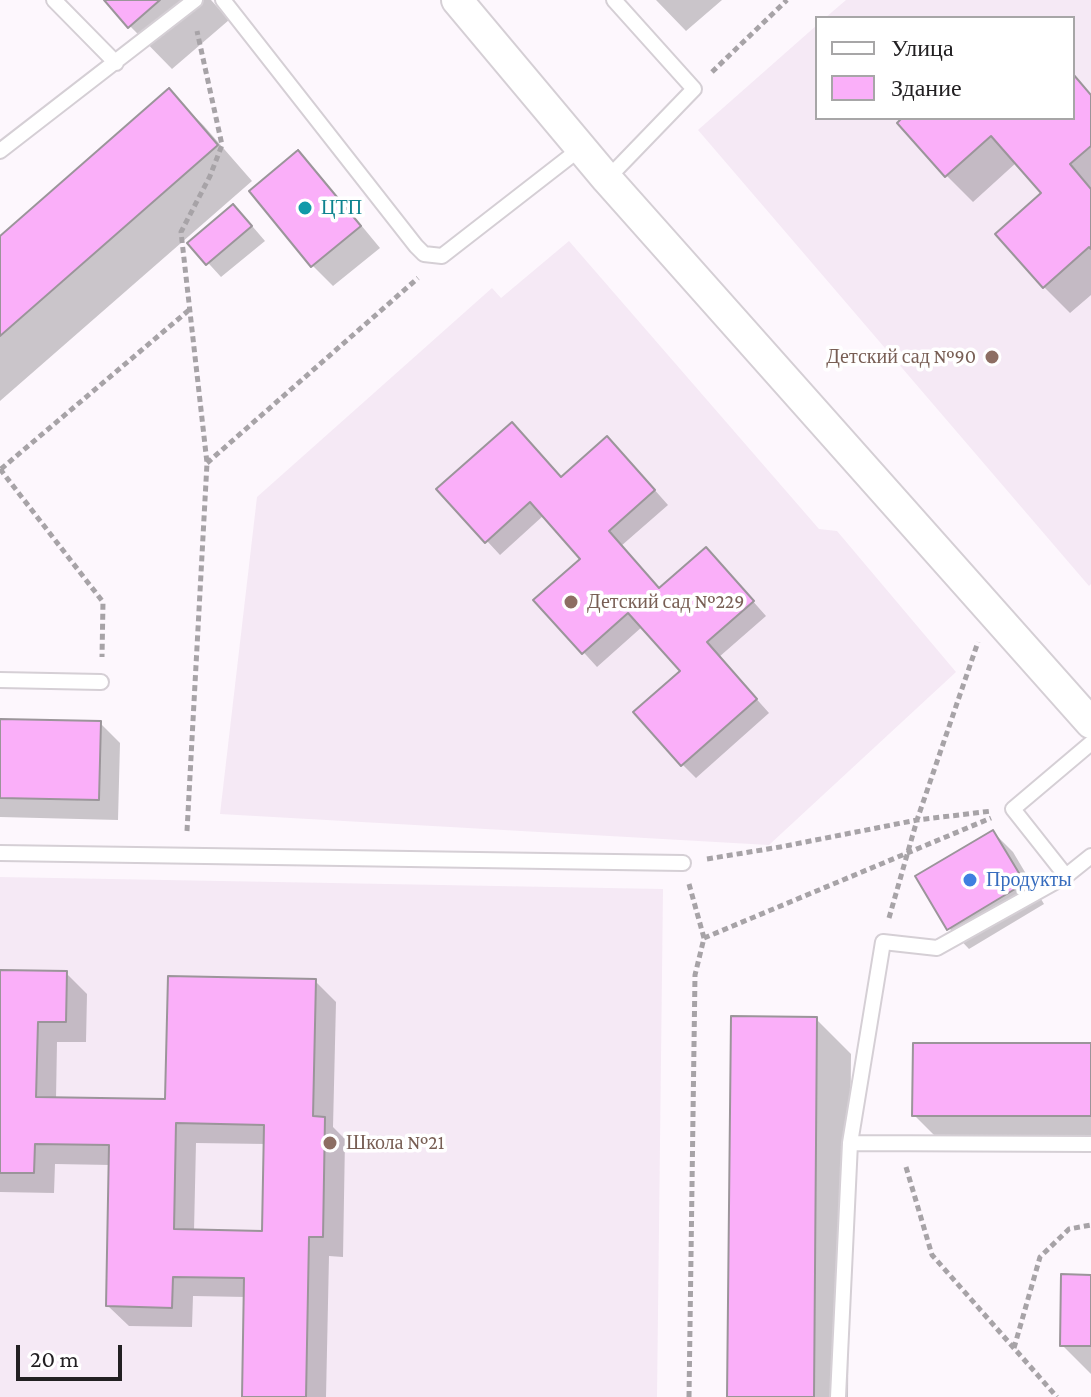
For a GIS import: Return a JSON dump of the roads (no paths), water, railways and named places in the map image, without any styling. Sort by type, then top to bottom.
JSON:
[{"type":"street","points":[[468,7],[607,179],[1091,723]]},
{"type":"lane","points":[[54,0],[116,63]]},
{"type":"lane","points":[[223,0],[424,254],[442,256],[581,148]]},
{"type":"lane","points":[[607,179],[694,89],[614,0]]},
{"type":"lane","points":[[0,151],[193,2]]},
{"type":"lane","points":[[0,680],[101,682]]},
{"type":"lane","points":[[1066,876],[1013,809],[1091,743]]},
{"type":"lane","points":[[0,853],[683,863]]},
{"type":"lane","points":[[838,1397],[850,1143],[883,942],[937,948],[1066,876],[1091,856]]},
{"type":"lane","points":[[850,1143],[1091,1144]]},
{"type":"place","name":"ЦТП","points":[[305,208]]},
{"type":"place","name":"Детский сад №90","points":[[992,357]]},
{"type":"place","name":"Детский сад №229","points":[[571,602]]},
{"type":"place","name":"Продукты","points":[[970,880]]},
{"type":"place","name":"Школа №21","points":[[330,1143]]}]
